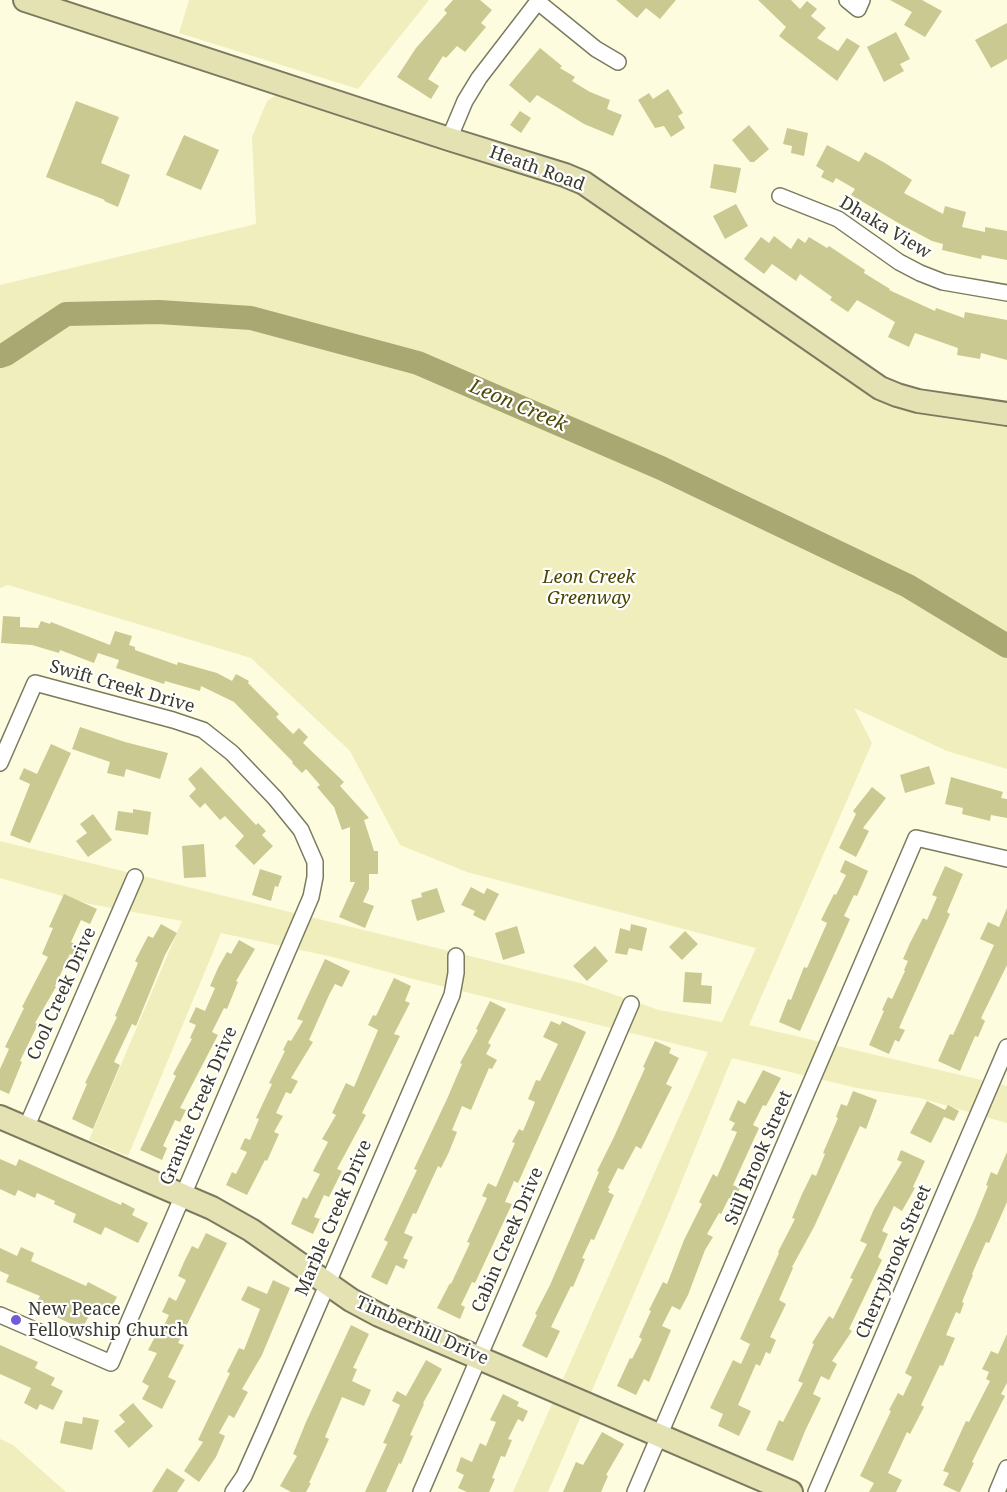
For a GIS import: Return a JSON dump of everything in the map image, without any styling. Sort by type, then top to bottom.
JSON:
[{"type":"street","name":"Heath Road","points":[[25,0],[584,183],[880,388],[918,401],[1007,414]]},
{"type":"street","points":[[449,139],[465,101],[479,78],[538,1],[618,63]]},
{"type":"street","name":"Dhaka View","points":[[780,196],[838,219],[899,262],[920,273],[943,282],[1007,292]]},
{"type":"street","name":"Swift Creek Drive","points":[[0,763],[34,683],[173,720],[203,730],[232,753],[275,798],[301,830],[315,862]]},
{"type":"street","name":"Still Brook Street","points":[[636,1492],[916,838],[1007,859]]},
{"type":"street","name":"Granite Creek Drive","points":[[0,1315],[111,1363],[311,897],[315,862]]},
{"type":"street","name":"Cool Creek Drive","points":[[26,1128],[135,877]]},
{"type":"street","name":"Marble Creek Drive","points":[[233,1492],[244,1476],[452,995],[456,956]]},
{"type":"street","name":"Cabin Creek Drive","points":[[421,1492],[631,1004]]},
{"type":"street","name":"Cherrybrook Street","points":[[816,1492],[1007,1047]]},
{"type":"street","name":"Timberhill Drive","points":[[0,1117],[212,1208],[251,1230],[351,1300],[379,1315],[479,1356],[791,1492]]},
{"type":"street","points":[[997,1492],[1007,1468]]},
{"type":"green space","points":[[189,0],[429,0],[358,89],[179,33]]},
{"type":"green space","name":"Leon Creek Greenway","points":[[281,92],[571,189],[599,203],[864,386],[1007,425],[1007,769],[947,751],[854,708],[872,743],[749,1025],[1007,1086],[1007,1123],[920,1098],[857,1088],[732,1058],[668,1215],[548,1492],[513,1492],[708,1052],[333,957],[221,933],[128,1156],[89,1140],[182,921],[90,904],[0,878],[0,841],[580,983],[659,1010],[722,1022],[756,948],[467,872],[400,845],[350,751],[251,658],[8,585],[0,588],[0,285],[256,224],[252,137],[267,101]]},
{"type":"green space","points":[[0,1439],[13,1445],[66,1492],[0,1492]]},
{"type":"building","points":[[453,0],[480,0],[492,10],[481,23],[486,27],[465,52],[457,46],[446,58],[443,56],[428,79],[439,86],[431,99],[397,77],[416,48],[447,13],[444,10]]},
{"type":"building","points":[[616,0],[676,0],[660,19],[646,8],[637,18]]},
{"type":"building","points":[[758,0],[791,0],[800,9],[807,1],[817,9],[811,16],[826,28],[817,38],[838,51],[847,38],[860,46],[837,81],[779,36],[786,27]]},
{"type":"building","points":[[890,0],[922,0],[942,11],[925,37],[904,25],[912,12]]},
{"type":"building","points":[[1007,23],[1007,59],[991,68],[975,40]]},
{"type":"building","points":[[896,32],[910,59],[900,64],[904,71],[884,82],[867,47]]},
{"type":"building","points":[[540,48],[562,66],[560,68],[575,77],[572,81],[610,100],[607,109],[622,115],[613,136],[584,124],[537,95],[530,103],[509,85]]},
{"type":"building","points":[[668,89],[683,113],[678,116],[685,128],[671,137],[664,126],[655,128],[638,100],[649,93],[653,99]]},
{"type":"building","points":[[76,101],[119,117],[101,163],[130,175],[118,207],[46,177]]},
{"type":"building","points":[[520,111],[531,118],[521,133],[510,125]]},
{"type":"building","points":[[749,125],[769,149],[754,162],[750,162],[732,140]]},
{"type":"building","points":[[787,128],[808,133],[804,156],[791,153],[792,146],[783,144]]},
{"type":"building","points":[[184,135],[219,150],[201,190],[166,175]]},
{"type":"building","points":[[827,145],[859,162],[865,152],[885,163],[912,180],[904,193],[943,214],[945,206],[966,212],[962,227],[985,232],[985,227],[1007,231],[1007,260],[982,255],[981,259],[942,250],[943,244],[932,241],[900,224],[851,195],[855,189],[836,178],[833,183],[821,177],[824,171],[816,166]]},
{"type":"building","points":[[714,164],[741,168],[736,193],[710,188]]},
{"type":"building","points":[[736,204],[748,226],[725,239],[713,216]]},
{"type":"building","points":[[774,236],[791,249],[798,238],[805,243],[809,237],[827,248],[829,246],[865,270],[864,273],[889,290],[935,311],[936,308],[964,318],[965,312],[1007,320],[1007,360],[981,353],[980,359],[957,355],[958,348],[915,333],[909,347],[888,337],[895,322],[857,300],[848,312],[830,300],[832,297],[800,274],[796,281],[772,264],[764,274],[744,259],[761,237],[769,243]]},
{"type":"building","points":[[3,616],[20,617],[20,627],[38,628],[41,621],[50,624],[51,622],[110,645],[115,631],[132,636],[129,645],[135,647],[135,650],[177,665],[178,662],[217,673],[232,681],[236,674],[249,681],[248,683],[279,714],[276,717],[293,734],[299,728],[308,737],[303,743],[344,782],[340,786],[369,818],[364,820],[374,851],[378,851],[378,874],[369,874],[369,889],[363,902],[374,906],[365,928],[339,917],[355,882],[350,882],[350,827],[342,830],[334,807],[317,787],[320,785],[306,769],[302,773],[234,702],[201,686],[200,691],[165,681],[164,684],[116,668],[119,660],[98,653],[94,663],[60,650],[59,653],[32,645],[1,643]]},
{"type":"building","points":[[80,727],[168,753],[160,779],[126,769],[124,777],[107,773],[110,762],[72,749]]},
{"type":"building","points":[[51,744],[71,753],[30,843],[10,835],[30,784],[19,779],[24,768],[37,774]]},
{"type":"building","points":[[929,766],[935,784],[905,793],[900,775]]},
{"type":"building","points":[[201,767],[256,825],[258,823],[266,831],[262,835],[273,846],[254,865],[235,846],[244,836],[225,816],[220,820],[205,803],[200,808],[189,796],[196,789],[188,779]]},
{"type":"building","points":[[951,777],[1003,792],[1001,798],[1007,799],[1007,818],[991,815],[990,821],[962,814],[963,808],[945,804]]},
{"type":"building","points":[[872,787],[886,798],[863,828],[869,831],[856,857],[839,848],[856,814],[853,811]]},
{"type":"building","points":[[133,809],[151,812],[148,835],[115,830],[118,811],[133,813]]},
{"type":"building","points":[[93,814],[112,840],[88,857],[76,841],[87,833],[80,824]]},
{"type":"building","points":[[204,844],[206,877],[184,878],[182,846]]},
{"type":"building","points":[[845,860],[868,871],[857,896],[854,895],[844,916],[850,919],[800,1031],[779,1022],[788,999],[791,1000],[804,967],[807,968],[827,923],[821,920],[846,875],[840,872]]},
{"type":"building","points":[[945,866],[963,874],[947,912],[950,914],[899,1028],[905,1030],[899,1042],[895,1040],[889,1054],[869,1045],[888,997],[892,999],[905,971],[908,961],[903,959],[910,943],[923,918],[927,920],[937,897],[932,895]]},
{"type":"building","points":[[260,869],[282,876],[278,887],[275,886],[271,901],[252,895]]},
{"type":"building","points":[[471,887],[484,894],[487,888],[499,894],[485,921],[473,915],[475,911],[461,905]]},
{"type":"building","points":[[437,888],[445,912],[417,921],[411,900],[422,897],[421,893]]},
{"type":"building","points":[[64,894],[97,909],[90,924],[81,920],[71,942],[85,949],[80,958],[70,954],[56,987],[35,1023],[38,1024],[20,1061],[22,1062],[9,1094],[0,1090],[0,1069],[9,1049],[5,1047],[24,1008],[22,1007],[48,957],[42,954],[53,928],[49,927]]},
{"type":"building","points":[[1007,908],[1007,965],[981,1018],[985,1021],[978,1037],[975,1036],[960,1071],[938,1061],[950,1034],[953,1035],[994,945],[980,939],[988,922],[999,927]]},
{"type":"building","points":[[161,924],[177,933],[165,955],[136,1026],[132,1024],[114,1062],[120,1065],[93,1129],[72,1119],[87,1084],[85,1083],[117,1017],[115,1016],[138,963],[135,961],[148,936],[153,938]]},
{"type":"building","points":[[631,924],[647,928],[642,951],[629,948],[627,955],[615,953],[620,928],[630,931]]},
{"type":"building","points":[[517,926],[525,953],[503,960],[495,933]]},
{"type":"building","points":[[685,931],[698,944],[682,960],[669,947]]},
{"type":"building","points":[[239,940],[255,949],[236,981],[238,982],[227,1009],[224,1008],[212,1032],[218,1035],[180,1108],[186,1110],[180,1122],[175,1120],[163,1146],[167,1148],[162,1160],[140,1150],[176,1076],[173,1074],[192,1039],[190,1038],[196,1025],[189,1022],[196,1007],[205,1011],[215,988],[210,986],[218,968],[227,952],[231,954]]},
{"type":"building","points":[[595,946],[608,961],[587,981],[573,966]]},
{"type":"building","points":[[325,959],[350,971],[342,987],[335,984],[329,995],[309,1040],[313,1042],[291,1078],[298,1081],[291,1094],[286,1092],[276,1113],[283,1116],[274,1132],[279,1134],[267,1161],[265,1160],[247,1195],[226,1185],[232,1172],[236,1174],[247,1152],[240,1149],[245,1138],[250,1140],[259,1119],[256,1118],[272,1084],[269,1083],[288,1040],[291,1041],[303,1021],[297,1019]]},
{"type":"building","points":[[685,972],[702,973],[701,985],[712,986],[711,1004],[683,1002]]},
{"type":"building","points":[[394,978],[411,986],[405,1001],[410,1003],[394,1034],[400,1036],[362,1113],[366,1115],[337,1169],[342,1171],[329,1197],[324,1195],[314,1217],[320,1219],[313,1234],[291,1224],[303,1197],[307,1199],[320,1174],[313,1171],[328,1142],[322,1139],[336,1115],[332,1113],[346,1083],[354,1087],[378,1030],[368,1025],[373,1015],[376,1016]]},
{"type":"building","points":[[490,1001],[506,1009],[488,1043],[491,1045],[486,1054],[497,1060],[492,1069],[489,1068],[471,1110],[462,1106],[452,1130],[457,1132],[449,1152],[441,1168],[438,1166],[416,1214],[413,1213],[404,1233],[413,1237],[403,1258],[408,1260],[404,1269],[396,1265],[387,1285],[371,1277],[388,1242],[384,1240],[417,1170],[414,1169],[447,1099],[462,1064],[460,1063],[478,1030],[476,1029]]},
{"type":"building","points":[[551,1021],[560,1025],[562,1021],[586,1032],[518,1183],[514,1181],[505,1202],[512,1204],[475,1283],[472,1282],[461,1305],[465,1307],[460,1319],[437,1308],[470,1243],[467,1242],[487,1198],[482,1196],[488,1183],[496,1187],[515,1143],[512,1142],[519,1129],[523,1131],[535,1102],[528,1099],[536,1080],[540,1081],[558,1044],[543,1037]]},
{"type":"building","points":[[655,1041],[671,1048],[669,1053],[679,1058],[666,1084],[672,1087],[641,1149],[636,1146],[623,1170],[618,1168],[608,1188],[610,1189],[608,1192],[614,1195],[594,1240],[591,1239],[582,1258],[585,1259],[573,1287],[571,1286],[551,1327],[560,1331],[547,1358],[522,1346]]},
{"type":"building","points":[[763,1070],[781,1078],[753,1125],[759,1128],[733,1185],[740,1188],[734,1201],[729,1198],[707,1234],[713,1237],[705,1250],[688,1295],[680,1310],[672,1306],[662,1326],[671,1330],[649,1382],[644,1379],[636,1395],[617,1386],[642,1339],[639,1337],[651,1311],[649,1310],[663,1282],[667,1284],[684,1240],[702,1204],[699,1202],[713,1174],[717,1177],[737,1132],[731,1130],[735,1123],[729,1120],[738,1100],[745,1104]]},
{"type":"building","points":[[853,1091],[877,1100],[866,1129],[860,1126],[814,1227],[792,1267],[779,1300],[786,1304],[770,1337],[776,1340],[770,1354],[766,1352],[760,1366],[756,1364],[738,1405],[751,1411],[739,1436],[718,1426],[723,1414],[710,1408],[733,1360],[741,1364],[750,1344],[740,1339],[795,1219],[792,1218],[802,1194],[812,1174],[816,1176],[841,1104],[847,1106]]},
{"type":"building","points":[[927,1101],[945,1110],[948,1105],[959,1111],[954,1121],[944,1117],[931,1143],[910,1133]]},
{"type":"building","points":[[901,1150],[925,1161],[913,1187],[915,1188],[902,1211],[894,1206],[882,1231],[888,1234],[878,1257],[882,1260],[849,1329],[852,1331],[832,1361],[837,1364],[829,1380],[821,1376],[813,1394],[821,1398],[793,1461],[766,1450],[779,1420],[783,1422],[803,1383],[798,1381],[814,1344],[812,1343],[829,1316],[833,1319],[853,1279],[850,1278],[867,1244],[860,1241],[874,1209],[902,1162],[897,1160]]},
{"type":"building","points":[[1007,1152],[1007,1202],[972,1274],[960,1314],[956,1312],[946,1335],[955,1338],[943,1366],[940,1365],[921,1405],[924,1407],[910,1434],[907,1432],[888,1473],[902,1480],[896,1492],[869,1492],[874,1483],[860,1476],[891,1411],[889,1410],[898,1393],[903,1396],[912,1377],[905,1373],[975,1218],[991,1172],[997,1175]]},
{"type":"building","points":[[0,1159],[16,1166],[19,1159],[121,1205],[122,1202],[135,1209],[132,1215],[148,1223],[138,1243],[105,1227],[101,1235],[73,1222],[76,1214],[37,1193],[35,1198],[18,1190],[15,1196],[0,1189]]},
{"type":"building","points":[[206,1233],[227,1243],[178,1343],[184,1345],[168,1377],[176,1381],[162,1409],[142,1399],[149,1386],[142,1382],[157,1353],[148,1350],[157,1333],[160,1334],[169,1315],[162,1312],[169,1297],[176,1301],[186,1280],[178,1276],[184,1262],[192,1246],[198,1249]]},
{"type":"building","points":[[21,1247],[34,1253],[31,1261],[86,1286],[88,1282],[117,1297],[106,1317],[92,1310],[82,1329],[33,1309],[40,1296],[6,1282],[9,1275],[0,1271],[0,1248],[17,1256]]},
{"type":"building","points":[[273,1280],[290,1288],[262,1355],[242,1389],[248,1392],[234,1418],[229,1415],[219,1433],[225,1436],[216,1457],[199,1482],[184,1471],[203,1442],[198,1440],[230,1373],[227,1372],[239,1348],[244,1350],[260,1309],[241,1300],[248,1286],[267,1294]]},
{"type":"building","points":[[351,1325],[369,1334],[353,1368],[357,1369],[352,1381],[371,1390],[364,1406],[342,1397],[325,1437],[329,1439],[309,1483],[311,1483],[306,1492],[291,1492],[280,1486],[297,1456],[293,1454],[306,1422]]},
{"type":"building","points":[[1007,1334],[1007,1383],[1001,1394],[1005,1396],[958,1492],[943,1485],[949,1473],[943,1471],[966,1421],[969,1422],[990,1381],[986,1379],[989,1372],[982,1369],[991,1351],[998,1354]]},
{"type":"building","points":[[0,1345],[38,1362],[35,1368],[55,1378],[51,1385],[63,1391],[53,1410],[40,1404],[37,1410],[24,1403],[31,1388],[0,1374]]},
{"type":"building","points":[[426,1360],[442,1369],[423,1403],[401,1464],[399,1463],[386,1492],[365,1492],[387,1444],[383,1443],[400,1405],[392,1401],[397,1391],[406,1396]]},
{"type":"building","points":[[503,1394],[519,1402],[517,1406],[528,1411],[523,1422],[518,1419],[508,1439],[512,1440],[505,1457],[501,1456],[489,1492],[467,1492],[458,1488],[464,1475],[456,1471],[461,1457],[472,1462],[480,1443],[486,1446],[496,1422],[490,1420]]},
{"type":"building","points":[[133,1403],[153,1426],[129,1448],[114,1431],[125,1422],[119,1415]]},
{"type":"building","points":[[83,1417],[99,1420],[92,1450],[60,1443],[65,1421],[82,1424]]},
{"type":"building","points":[[602,1432],[624,1444],[606,1475],[608,1476],[601,1492],[563,1492],[576,1462],[583,1465]]},
{"type":"building","points":[[167,1468],[185,1480],[177,1492],[152,1492]]},
{"type":"waterway","name":"Leon Creek","points":[[0,356],[66,314],[159,312],[251,318],[418,363],[661,468],[908,586],[1007,646]]},
{"type":"place","name":"New Peace Fellowship Church","points":[[16,1320]]}]
